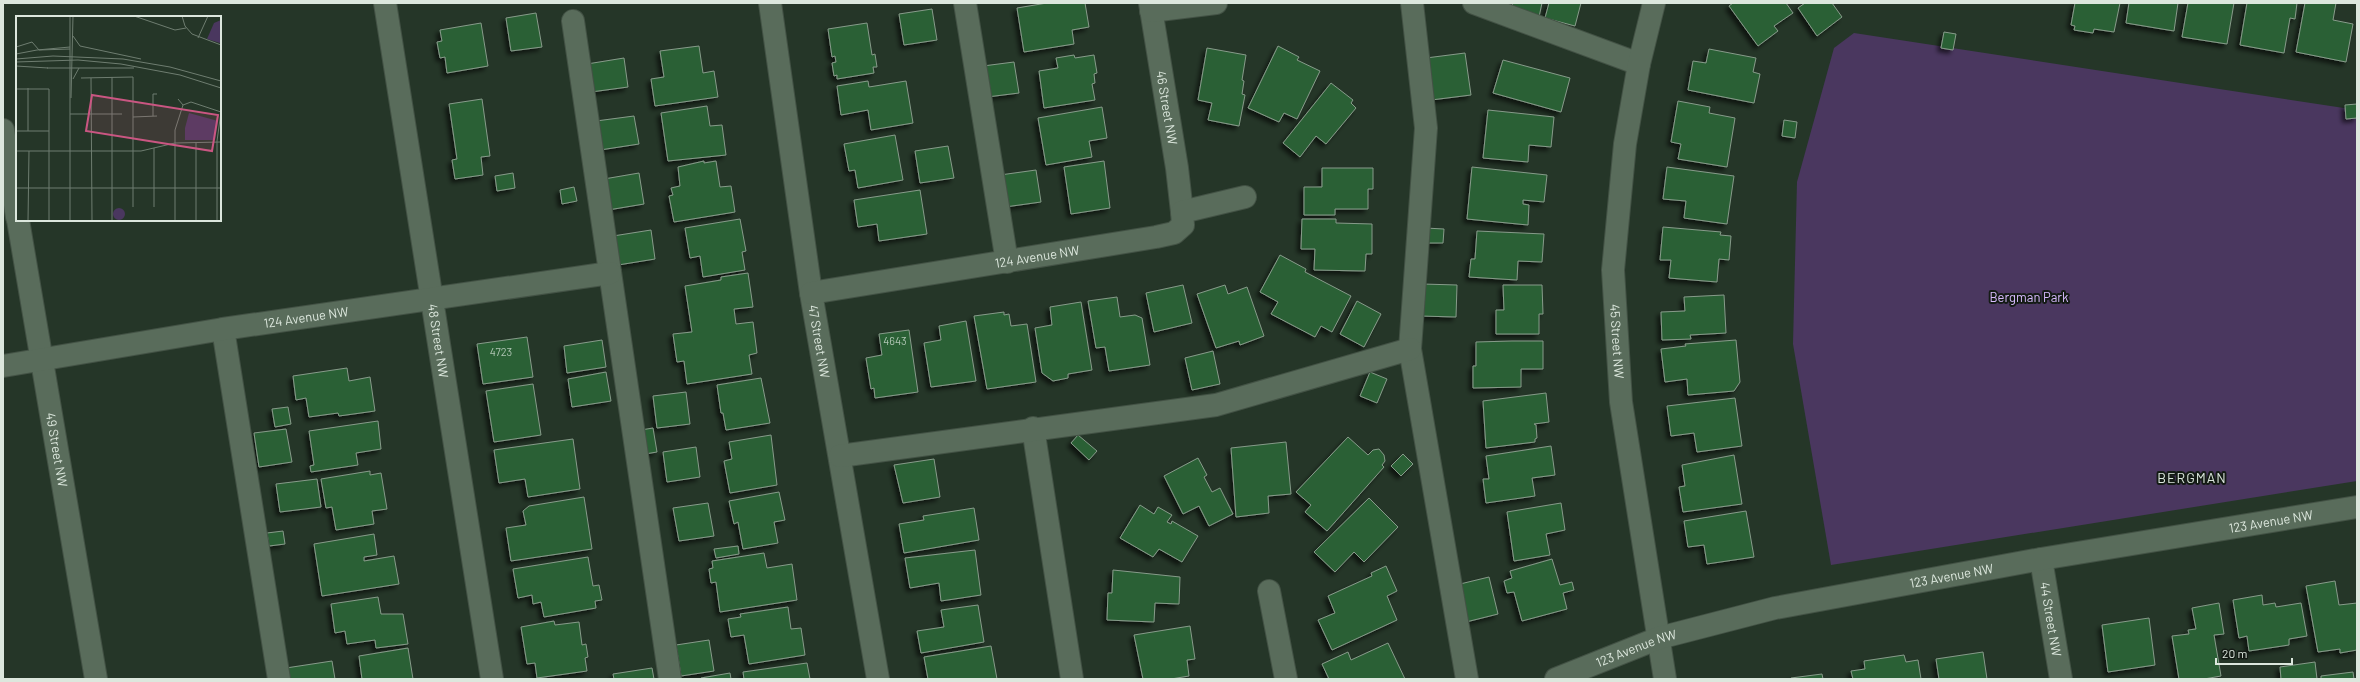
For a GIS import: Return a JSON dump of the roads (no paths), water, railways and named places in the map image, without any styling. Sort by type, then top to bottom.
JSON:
[{"type":"street","name":"48 Street NW","points":[[385,3],[492,679]]},
{"type":"street","name":"47 Street NW","points":[[770,3],[811,293],[878,679]]},
{"type":"street","points":[[965,3],[1007,262]]},
{"type":"street","points":[[1150,7],[1216,3]]},
{"type":"street","points":[[1412,3],[1426,128],[1410,350],[1467,679]]},
{"type":"street","points":[[1474,3],[1639,64]]},
{"type":"street","name":"45 Street NW","points":[[1654,3],[1639,64],[1625,144],[1613,270],[1621,402],[1665,679]]},
{"type":"street","name":"46 Street NW","points":[[1150,7],[1182,212]]},
{"type":"street","points":[[573,21],[670,679]]},
{"type":"street","points":[[3,130],[16,211]]},
{"type":"street","points":[[1182,212],[1245,197]]},
{"type":"street","name":"124 Avenue NW","points":[[811,293],[1007,262],[1174,233],[1183,225],[1182,212]]},
{"type":"street","name":"49 Street NW","points":[[18,221],[40,360],[96,679]]},
{"type":"street","name":"124 Avenue NW","points":[[3,366],[223,329],[610,273]]},
{"type":"street","points":[[223,329],[279,679]]},
{"type":"street","points":[[840,456],[1033,428],[1216,405],[1410,350]]},
{"type":"street","points":[[1033,428],[1072,679]]},
{"type":"street","name":"123 Avenue NW","points":[[1556,679],[1659,638],[1775,608],[2041,560],[2357,507]]},
{"type":"street","name":"44 Street NW","points":[[2041,560],[2061,679]]},
{"type":"street","points":[[1269,591],[1286,679]]},
{"type":"district","name":"BERGMAN","points":[[2192,478]]},
{"type":"park label","name":"Bergman Park","points":[[2029,297]]}]
